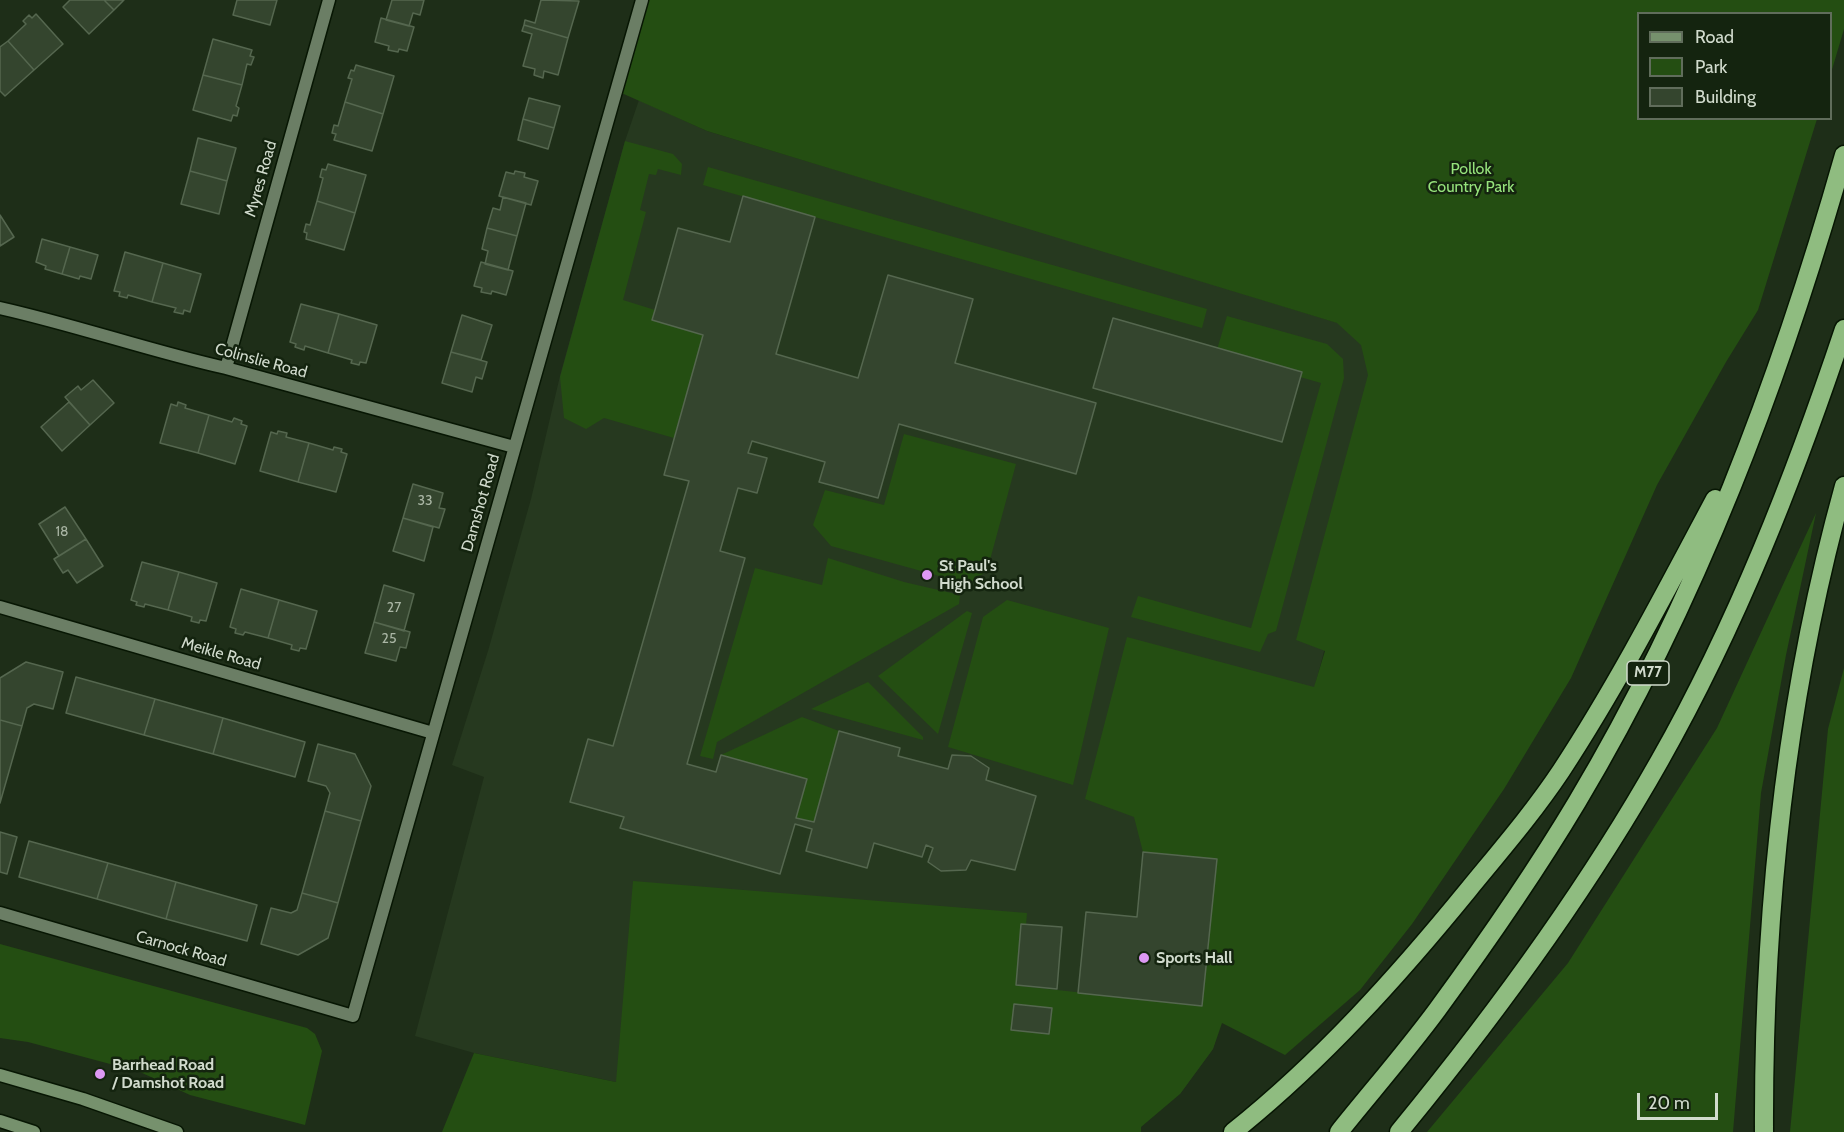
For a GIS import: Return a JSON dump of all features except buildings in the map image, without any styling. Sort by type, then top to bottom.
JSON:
[{"type":"highway","name":"M77","points":[[1338,1132],[1435,1012],[1489,937],[1576,803],[1618,731],[1678,613],[1729,494],[1782,354],[1844,154]]},
{"type":"highway","points":[[1399,1132],[1497,1008],[1550,934],[1595,868],[1660,759],[1698,688],[1759,556],[1800,455],[1844,330]]},
{"type":"highway","points":[[1233,1132],[1263,1108],[1312,1062],[1373,1000],[1414,956],[1525,821],[1560,773],[1605,701],[1756,422]]},
{"type":"highway","points":[[1764,1132],[1765,1007],[1774,874],[1783,792],[1808,631],[1844,486]]},
{"type":"main road","points":[[0,1075],[83,1099],[177,1132]]},
{"type":"main road","points":[[0,1121],[34,1132]]},
{"type":"street","name":"Myres Road","points":[[226,368],[328,0]]},
{"type":"street","name":"Damshot Road","points":[[353,1016],[642,0]]},
{"type":"street","name":"Colinslie Road","points":[[0,308],[514,447]]},
{"type":"street","name":"Meikle Road","points":[[0,607],[433,733]]},
{"type":"street","name":"Carnock Road","points":[[0,913],[353,1016]]},
{"type":"shaded area","name":"St Paul's High School","points":[[639,100],[707,131],[1403,343],[1232,1010],[1221,1023],[1213,1049],[1180,1094],[616,1082],[474,1053],[415,1036],[484,777],[452,765],[488,651],[531,499],[560,376],[625,141]]},
{"type":"green space","name":"Pollok Country Park","points":[[645,0],[1844,0],[1844,29],[1832,70],[1832,12],[1637,12],[1637,120],[1817,120],[1758,310],[1657,485],[1571,678],[1504,789],[1412,924],[1360,990],[1285,1055],[1222,1023],[1213,1049],[1180,1094],[1141,1127],[1141,1132],[442,1132],[474,1053],[616,1082],[633,881],[1027,913],[1021,986],[1202,1006],[1217,859],[1143,852],[1134,817],[1085,799],[1127,637],[1314,687],[1325,651],[1296,640],[1368,375],[1361,345],[1337,323],[707,131],[617,91]]},
{"type":"green space","points":[[625,141],[673,154],[682,164],[681,175],[658,169],[656,175],[649,174],[640,210],[646,212],[623,300],[655,310],[652,320],[703,335],[674,438],[604,418],[586,429],[564,418],[560,377]]},
{"type":"green space","points":[[708,167],[1207,309],[1202,328],[703,185]]},
{"type":"green space","points":[[1227,316],[1327,344],[1343,359],[1344,378],[1276,631],[1268,634],[1260,652],[1131,617],[1138,596],[1251,628],[1321,383],[1216,353]]},
{"type":"green space","points":[[904,434],[1016,464],[987,571],[968,584],[831,546],[813,525],[825,490],[884,505]]},
{"type":"green space","points":[[1816,513],[1786,655],[1761,793],[1733,1132],[1427,1132],[1568,963],[1717,728]]},
{"type":"green space","points":[[828,558],[904,582],[960,595],[959,604],[717,742],[713,759],[700,756],[755,568],[822,585]]},
{"type":"green space","points":[[1007,600],[1109,628],[1073,785],[948,747],[983,617]]},
{"type":"green space","points":[[967,611],[972,613],[938,734],[878,676]]},
{"type":"green space","points":[[1844,668],[1844,1132],[1790,1132],[1828,729]]},
{"type":"green space","points":[[868,682],[923,737],[923,740],[811,709]]},
{"type":"green space","points":[[802,717],[839,731],[814,822],[796,818],[807,779],[721,755]]},
{"type":"green space","points":[[0,944],[307,1028],[315,1034],[322,1051],[305,1125],[190,1095],[140,1072],[28,1042],[0,1038]]},
{"type":"place","name":"St Paul's High School","points":[[927,575]]},
{"type":"place","name":"Sports Hall","points":[[1144,958]]},
{"type":"place","name":"Barrhead Road / Damshot Road","points":[[100,1074]]}]
